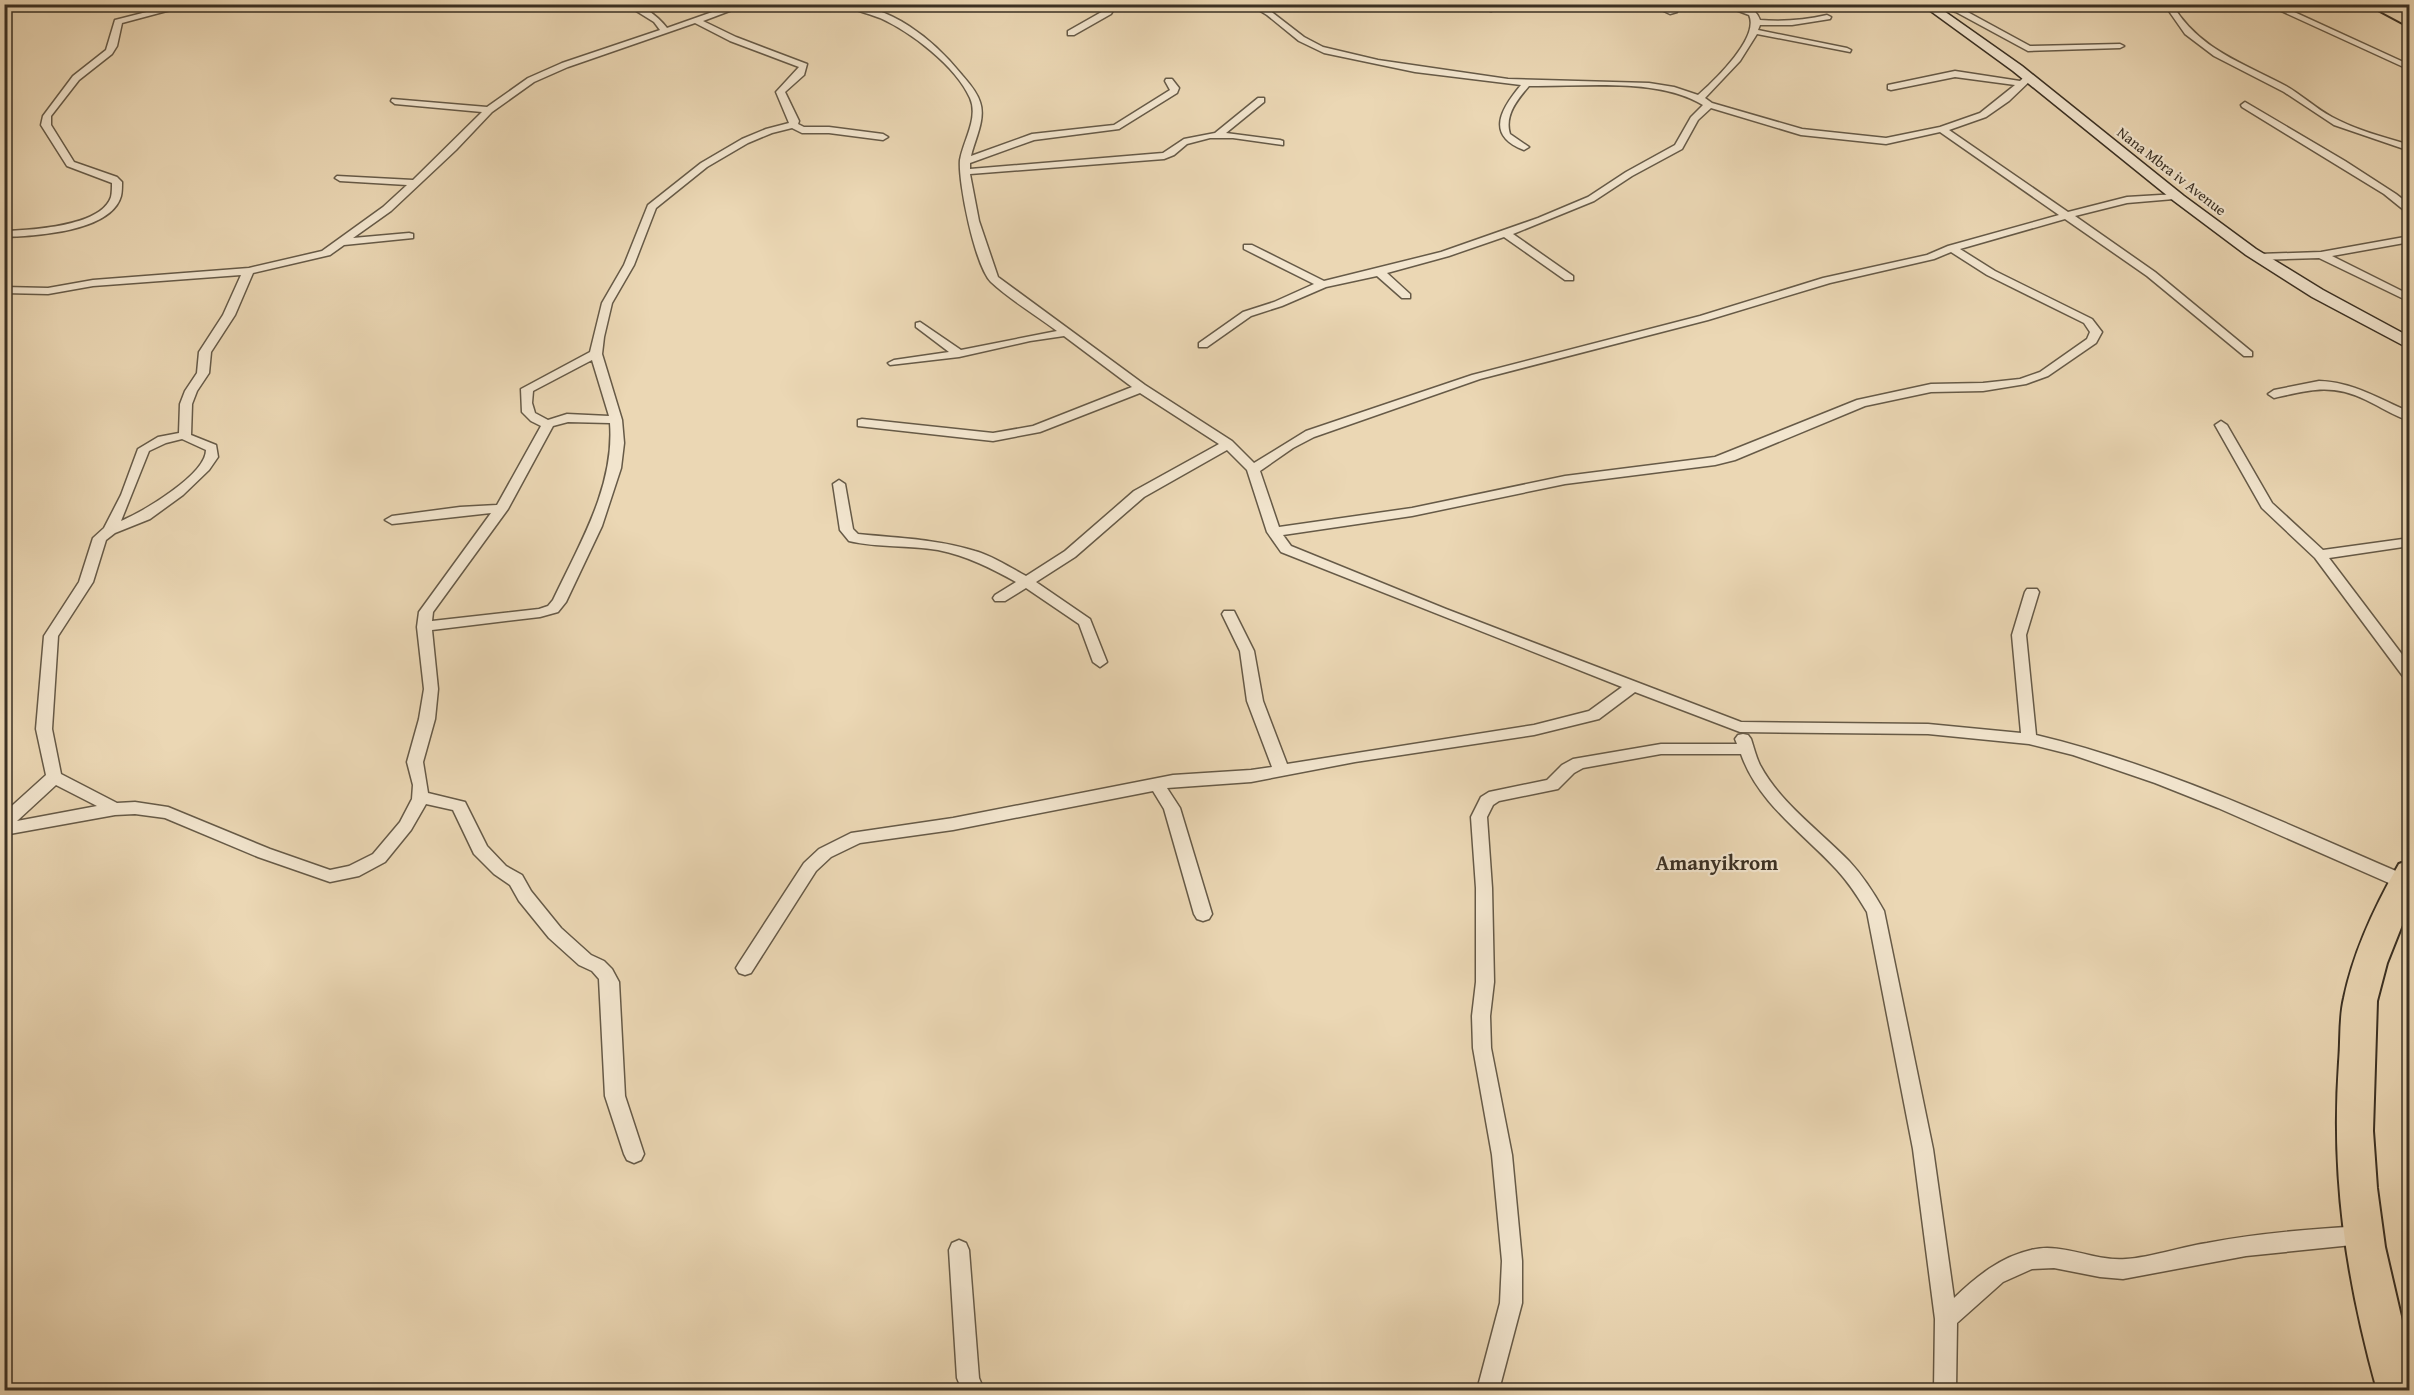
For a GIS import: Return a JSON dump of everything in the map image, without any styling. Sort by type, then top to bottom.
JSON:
[{"type":"highway","points":[[2374,4],[2409,23]]},
{"type":"highway","points":[[2398,1390],[2376,1312],[2362,1234],[2355,1157],[2358,1016],[2375,952],[2407,877]]},
{"type":"highway","points":[[2358,1046],[2373,1021],[2390,959],[2409,920]]},
{"type":"street","points":[[4,234],[72,225],[102,215],[111,208],[117,182],[114,178],[70,164],[46,125],[47,116],[76,78],[109,52],[118,22],[189,4]]},
{"type":"street","points":[[629,4],[657,20],[664,31]]},
{"type":"street","points":[[717,4],[730,9]]},
{"type":"street","points":[[4,290],[48,291],[105,281],[249,271],[320,256],[345,242],[387,209],[489,110],[518,88],[539,76],[744,4]]},
{"type":"street","points":[[845,4],[869,12],[921,37],[941,54],[977,104],[977,114],[965,166],[974,220],[988,267],[994,279],[1141,388],[1228,444],[1243,457],[1253,470],[1274,532],[1286,549],[1740,727],[1928,729],[2029,739],[2100,757],[2161,779],[2407,877]]},
{"type":"street","points":[[1071,33],[1108,12],[1113,4]]},
{"type":"street","points":[[1253,4],[1267,6],[1301,39],[1330,52],[1426,71],[1527,83],[1645,86],[1685,91],[1701,97],[1709,105],[1801,132],[1848,139],[1886,141],[1942,129],[1983,115],[2025,80]]},
{"type":"street","points":[[1469,4],[1491,9],[1504,4]]},
{"type":"street","points":[[1653,4],[1673,12]]},
{"type":"street","points":[[1701,97],[1744,51],[1755,26],[1755,16],[1724,4]]},
{"type":"street","points":[[1927,4],[1952,7],[1995,4]]},
{"type":"street","name":"Nana Mbra ⅳ Avenue","points":[[1927,4],[1982,42],[2025,80],[2174,196],[2259,257],[2409,344]]},
{"type":"street","points":[[2035,4],[2058,4]]},
{"type":"street","points":[[2168,4],[2172,14],[2185,29],[2218,54],[2293,94],[2337,123],[2409,148]]},
{"type":"street","points":[[2270,4],[2409,68]]},
{"type":"street","points":[[1952,7],[2028,49],[2120,46]]},
{"type":"street","points":[[1755,26],[1805,22],[1827,17]]},
{"type":"street","points":[[697,21],[733,39],[804,66],[801,73],[780,92],[794,121],[793,125]]},
{"type":"street","points":[[1755,26],[1846,50]]},
{"type":"street","points":[[1891,87],[1955,74],[2025,80]]},
{"type":"street","points":[[965,166],[1032,137],[1116,127],[1174,91],[1175,88],[1169,81]]},
{"type":"street","points":[[1524,147],[1506,135],[1504,120],[1509,107],[1527,83]]},
{"type":"street","points":[[1218,134],[1261,100]]},
{"type":"street","points":[[395,101],[489,110]]},
{"type":"street","points":[[1203,345],[1231,323],[1247,314],[1278,304],[1323,284],[1445,254],[1507,234],[1591,199],[1629,174],[1679,147],[1694,119],[1709,105]]},
{"type":"street","points":[[2245,105],[2281,124],[2299,138],[2350,168],[2396,199],[2409,212]]},
{"type":"street","points":[[424,627],[457,621],[540,613],[556,606],[595,526],[615,468],[618,443],[616,420],[596,354],[607,303],[629,265],[652,207],[704,165],[745,141],[762,134],[793,125],[802,130],[829,130],[883,136]]},
{"type":"street","points":[[1942,129],[2151,274],[2248,354]]},
{"type":"street","points":[[965,166],[1164,156],[1173,153],[1178,146],[1188,140],[1218,134],[1280,143]]},
{"type":"street","points":[[340,178],[415,183]]},
{"type":"street","points":[[1253,470],[1289,445],[1310,434],[1476,376],[1704,318],[1827,280],[1930,257],[1952,248],[2067,214],[2127,200],[2174,196]]},
{"type":"street","points":[[1507,234],[1569,278]]},
{"type":"street","points":[[345,242],[409,236]]},
{"type":"street","points":[[2259,257],[2321,255],[2409,239]]},
{"type":"street","points":[[1248,247],[1323,284]]},
{"type":"street","points":[[1274,532],[1412,512],[1565,480],[1715,461],[1731,457],[1840,410],[1883,397],[1931,388],[1983,387],[2022,382],[2044,374],[2092,341],[2096,332],[2088,321],[1991,273],[1952,248]]},
{"type":"street","points":[[2321,255],[2409,299]]},
{"type":"street","points":[[54,777],[44,729],[51,636],[86,582],[100,538],[110,530],[155,509],[205,467],[212,457],[212,448],[187,438],[185,435],[186,404],[196,382],[203,373],[205,352],[229,315],[242,282],[249,271]]},
{"type":"street","points":[[1379,272],[1406,296]]},
{"type":"street","points":[[920,325],[959,354]]},
{"type":"street","points":[[894,363],[959,354],[1030,338],[1065,333]]},
{"type":"street","points":[[596,354],[527,389],[528,413],[531,417],[548,424],[567,418],[616,420]]},
{"type":"street","points":[[2274,394],[2323,384],[2337,386],[2350,389],[2409,417]]},
{"type":"street","points":[[862,423],[993,437],[1025,431],[1061,420],[1141,388]]},
{"type":"street","points":[[4,829],[115,809],[135,808],[168,813],[264,853],[330,876],[365,868],[379,858],[415,811],[420,797],[420,782],[415,762],[426,726],[431,689],[424,627],[428,607],[456,573],[501,509],[548,424]]},
{"type":"street","points":[[2221,425],[2267,505],[2320,555],[2409,676]]},
{"type":"street","points":[[110,530],[127,495],[144,448],[162,440],[185,435]]},
{"type":"street","points":[[1000,598],[1027,582],[1092,536],[1110,517],[1139,494],[1228,444]]},
{"type":"street","points":[[840,484],[847,530],[854,538],[914,542],[971,554],[1027,582],[1085,622],[1100,662]]},
{"type":"street","points":[[392,520],[460,511],[501,509]]},
{"type":"street","points":[[2320,555],[2409,542]]},
{"type":"street","points":[[2029,739],[2019,635],[2032,592]]},
{"type":"street","points":[[1229,614],[1250,659],[1251,684],[1255,701],[1282,771]]},
{"type":"street","points":[[745,968],[810,867],[825,852],[848,840],[868,835],[952,824],[1188,779],[1231,778],[1282,771],[1355,757],[1534,730],[1594,715],[1632,686]]},
{"type":"street","points":[[1740,727],[1745,748],[1768,792],[1844,867],[1857,882],[1875,911],[1923,1149],[1946,1319],[1946,1390]]},
{"type":"street","points":[[1488,1390],[1511,1303],[1512,1261],[1502,1155],[1482,1048],[1480,1016],[1485,982],[1484,888],[1479,817],[1487,801],[1495,796],[1552,785],[1568,770],[1579,764],[1661,749],[1745,748]]},
{"type":"street","points":[[54,777],[115,809]]},
{"type":"street","points":[[4,823],[54,777]]},
{"type":"street","points":[[1157,784],[1172,808],[1183,854],[1203,914]]},
{"type":"street","points":[[420,797],[459,806],[480,850],[500,870],[516,880],[525,896],[555,933],[585,960],[598,966],[606,974],[610,982],[615,1096],[634,1154]]},
{"type":"street","points":[[1946,1319],[1982,1285],[2006,1270],[2032,1259],[2052,1259],[2114,1270],[2135,1268],[2204,1252],[2271,1241],[2362,1234]]},
{"type":"street","points":[[959,1250],[969,1378],[973,1390]]},
{"type":"district","name":"Amanyikrom","points":[[1717,862]]}]
